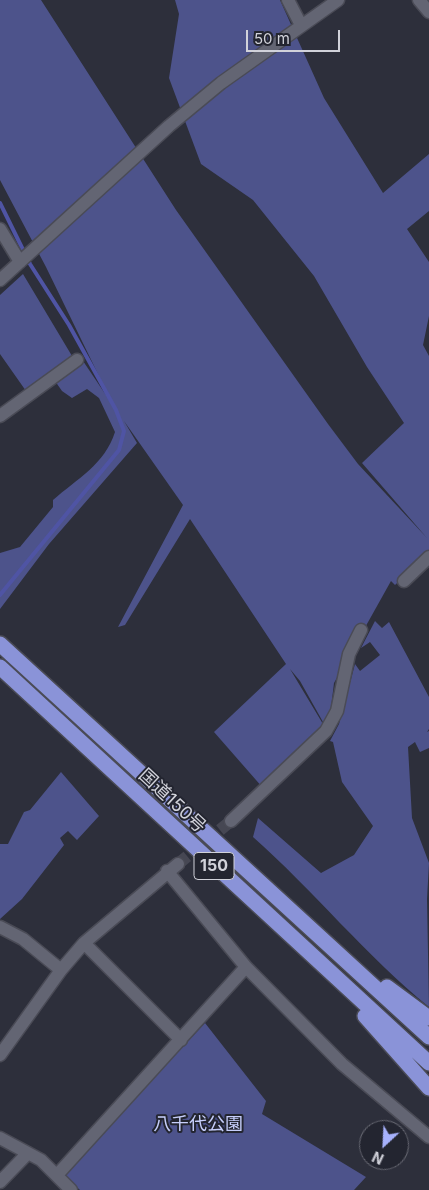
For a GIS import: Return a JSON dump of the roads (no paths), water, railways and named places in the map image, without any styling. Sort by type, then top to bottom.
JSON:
[{"type":"highway","name":"国道150号","points":[[0,644],[429,1037]]},
{"type":"highway","name":"国道150号","points":[[0,667],[308,954],[429,1063]]},
{"type":"highway","name":"150","points":[[326,942],[429,1018]]},
{"type":"highway","name":"150","points":[[308,954],[429,1088]]},
{"type":"street","points":[[288,0],[301,26]]},
{"type":"street","points":[[0,280],[169,126],[221,83],[338,0]]},
{"type":"street","points":[[419,0],[429,12]]},
{"type":"street","points":[[0,228],[20,262]]},
{"type":"street","points":[[0,416],[77,360]]},
{"type":"street","points":[[404,581],[429,557]]},
{"type":"street","points":[[231,821],[326,731],[337,711],[349,654],[361,630]]},
{"type":"street","points":[[0,1055],[61,970],[84,943],[167,871],[178,864]]},
{"type":"street","points":[[167,871],[246,967],[342,1064],[429,1137]]},
{"type":"street","points":[[0,928],[23,939],[61,970]]},
{"type":"street","points":[[84,943],[181,1040]]},
{"type":"street","points":[[57,1176],[246,967]]},
{"type":"street","points":[[0,1138],[41,1160],[71,1190]]},
{"type":"street","points":[[0,1182],[28,1152]]},
{"type":"waterway","points":[[0,203],[30,264],[69,325],[116,410],[124,431],[119,450],[0,595]]},
{"type":"tunnel","points":[[178,864],[231,821]]},
{"type":"park label","name":"八千代公園","points":[[198,1125]]}]
